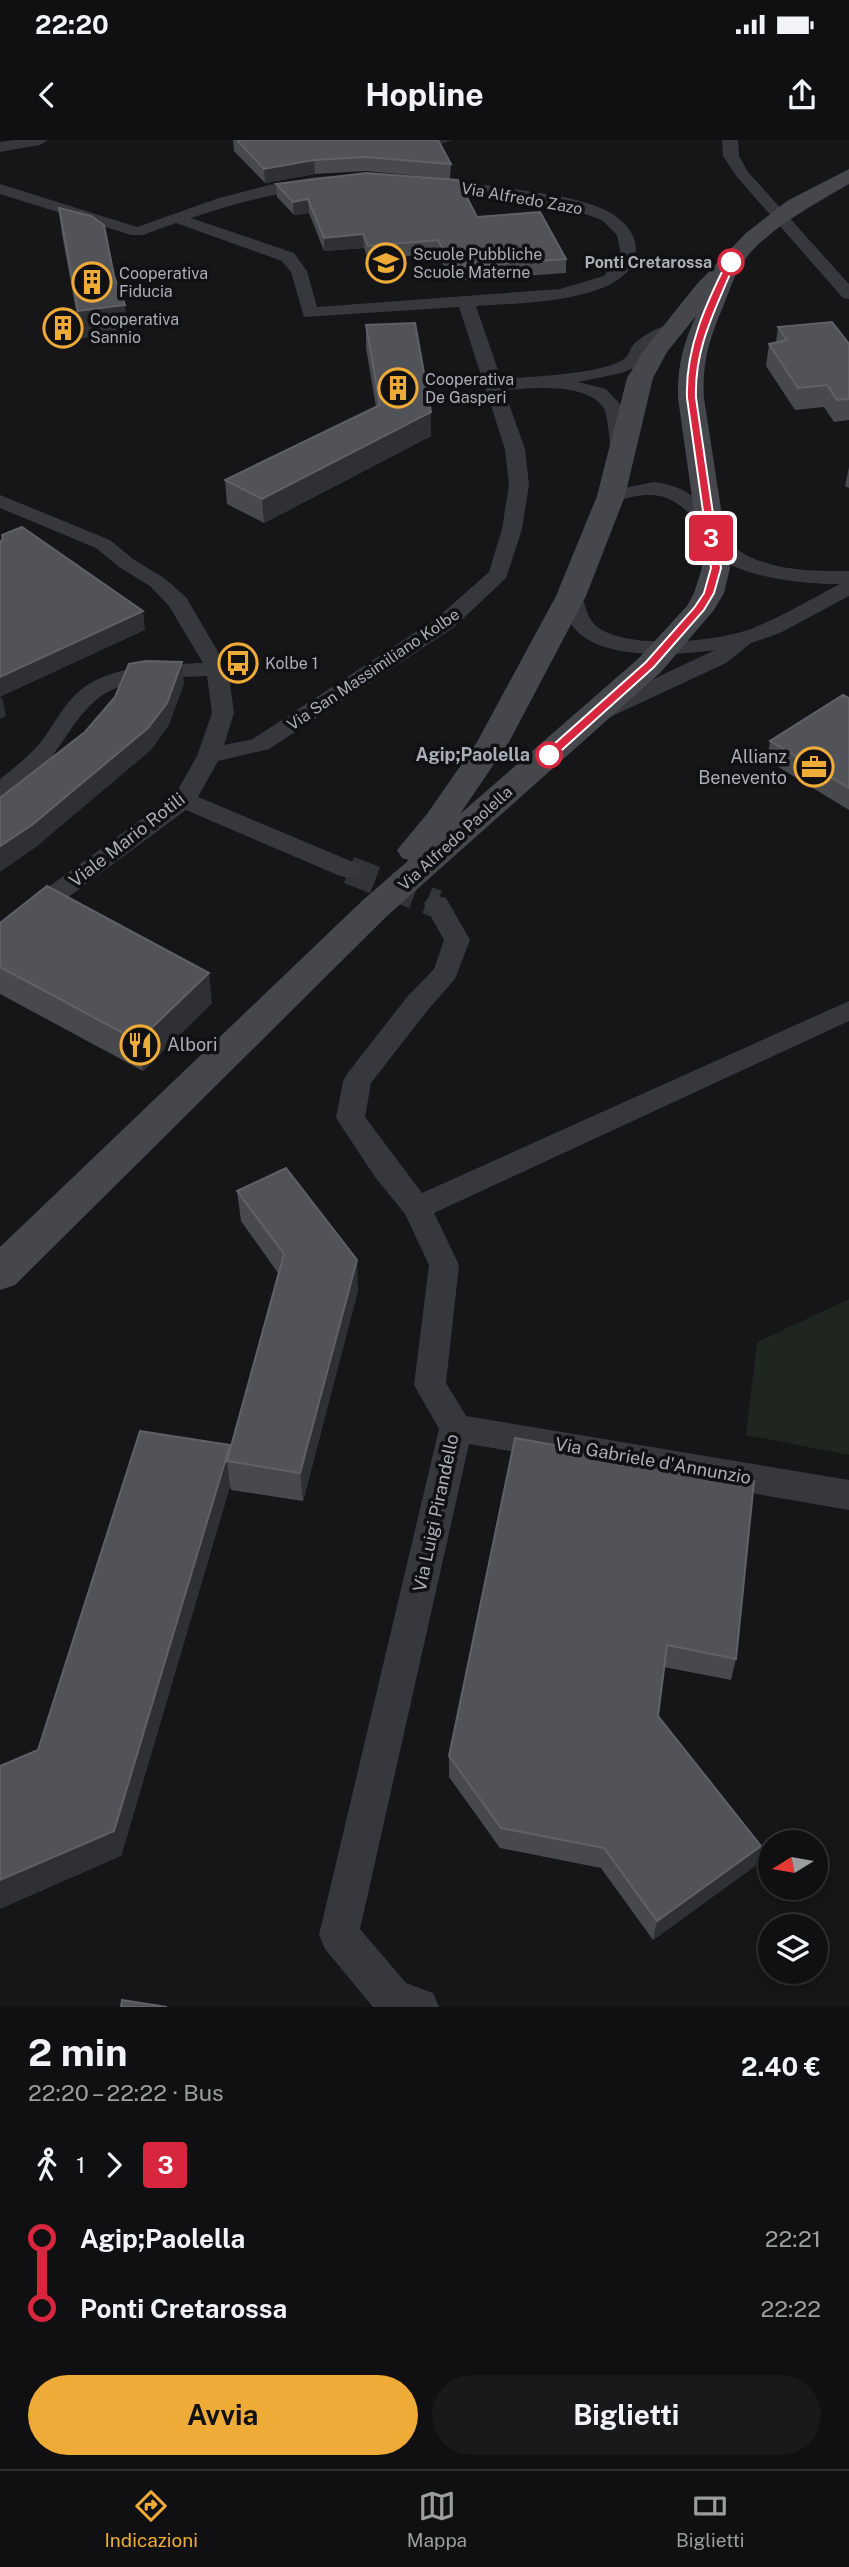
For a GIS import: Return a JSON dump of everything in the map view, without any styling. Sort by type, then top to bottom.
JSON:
[{"type":"main road","name":"Via Alfredo Paolella","points":[[375,908],[493,742],[545,649],[571,596],[611,496],[640,378],[672,329],[754,237],[816,194],[849,175]]},
{"type":"main road","name":"Via Alfredo Paolella","points":[[0,1273],[375,908],[650,665],[699,610],[709,593],[716,568],[691,398],[690,372],[695,346],[731,262]]},
{"type":"street","points":[[0,147],[40,140]]},
{"type":"street","points":[[730,140],[731,156],[742,174],[847,289]]},
{"type":"street","name":"Via Alfredo Zazo","points":[[366,180],[461,186],[565,202],[608,217],[625,234],[629,255],[626,263],[610,281],[561,294],[310,313],[299,271],[288,257],[176,218],[239,195],[292,183],[366,180]]},
{"type":"street","points":[[0,189],[137,232],[176,218]]},
{"type":"street","name":"Via San Massimiliano Kolbe","points":[[209,756],[261,744],[445,623],[499,574],[512,529],[519,485],[515,449],[496,385],[466,303]]},
{"type":"street","points":[[496,385],[554,382],[616,369],[632,362],[641,347],[672,329]]},
{"type":"street","points":[[554,382],[587,389],[608,399],[613,406],[621,460]]},
{"type":"street","points":[[611,496],[653,487],[673,490],[689,501],[731,558],[774,574],[815,578],[849,577]]},
{"type":"street","name":"Viale Mario Rotili","points":[[0,501],[103,544],[126,563],[157,582],[178,602],[217,669],[223,713],[209,756],[184,800],[0,935]]},
{"type":"street","points":[[586,720],[718,657],[750,637],[849,587]]},
{"type":"street","points":[[571,596],[578,618],[588,629],[615,643],[665,648],[750,637]]},
{"type":"street","points":[[0,791],[26,771],[49,747],[76,706],[99,688],[121,680],[217,669]]},
{"type":"street","points":[[184,800],[349,870]]},
{"type":"street","name":"Via Luigi Pirandello","points":[[419,2007],[394,2000],[339,1935],[456,1428],[430,1385],[444,1265],[417,1208],[385,1169],[350,1118],[357,1081],[417,1004],[446,973],[457,940],[437,904]]},
{"type":"street","points":[[417,1208],[849,1010]]},
{"type":"street","name":"Via Gabriele d'Annunzio","points":[[456,1428],[849,1495]]},
{"type":"shaded area","points":[[849,1299],[849,1455],[746,1435],[757,1342]]},
{"type":"building","points":[[237,140],[438,140],[451,164],[366,157],[314,160],[264,169]]},
{"type":"building","points":[[366,173],[458,180],[477,217],[540,212],[566,259],[451,267],[438,240],[368,246],[363,234],[324,238],[308,199],[293,202],[276,184]]},
{"type":"building","points":[[59,208],[91,216],[104,225],[114,276],[125,305],[78,311]]},
{"type":"building","points":[[832,322],[849,344],[849,399],[837,400],[827,385],[798,388],[769,344],[787,340],[778,327]]},
{"type":"building","points":[[415,323],[431,412],[262,499],[225,480],[380,405],[366,325]]},
{"type":"building","points":[[22,527],[143,611],[0,677],[0,541],[3,540],[2,535]]},
{"type":"building","points":[[146,661],[182,662],[167,703],[148,728],[32,825],[0,846],[0,798],[85,732],[115,697],[129,664]]},
{"type":"building","name":"Allianz Benevento","points":[[843,695],[849,698],[849,788],[770,741]]},
{"type":"building","points":[[47,886],[209,973],[138,1041],[0,967],[0,923]]},
{"type":"building","points":[[286,1168],[357,1260],[300,1473],[227,1461],[284,1254],[237,1191]]},
{"type":"building","points":[[140,1431],[230,1445],[114,1831],[0,1880],[0,1766],[38,1750]]},
{"type":"building","points":[[515,1438],[754,1481],[736,1659],[667,1645],[658,1716],[758,1842],[758,1848],[657,1921],[604,1848],[501,1828],[449,1756]]},
{"type":"building","points":[[122,2000],[167,2007],[121,2007]]},
{"type":"tunnel","points":[[349,870],[437,904]]},
{"type":"bus line","name":"3","points":[[549,755],[650,665],[699,610],[709,593],[716,568],[691,398],[690,372],[695,346],[709,319],[716,295],[731,262]]},
{"type":"place","name":"Ponti Cretarossa","points":[[731,262]]},
{"type":"place","name":"Scuole Pubbliche Scuole Materne","points":[[386,263]]},
{"type":"place","name":"Cooperativa Fiducia","points":[[92,282]]},
{"type":"place","name":"Cooperativa Sannio","points":[[63,328]]},
{"type":"place","name":"Cooperativa De Gasperi","points":[[398,388]]},
{"type":"place","name":"Kolbe 1","points":[[238,663]]},
{"type":"place","name":"Agip;Paolella","points":[[549,755]]},
{"type":"place","name":"Allianz Benevento","points":[[814,767]]},
{"type":"place","name":"Albori","points":[[140,1045]]}]
